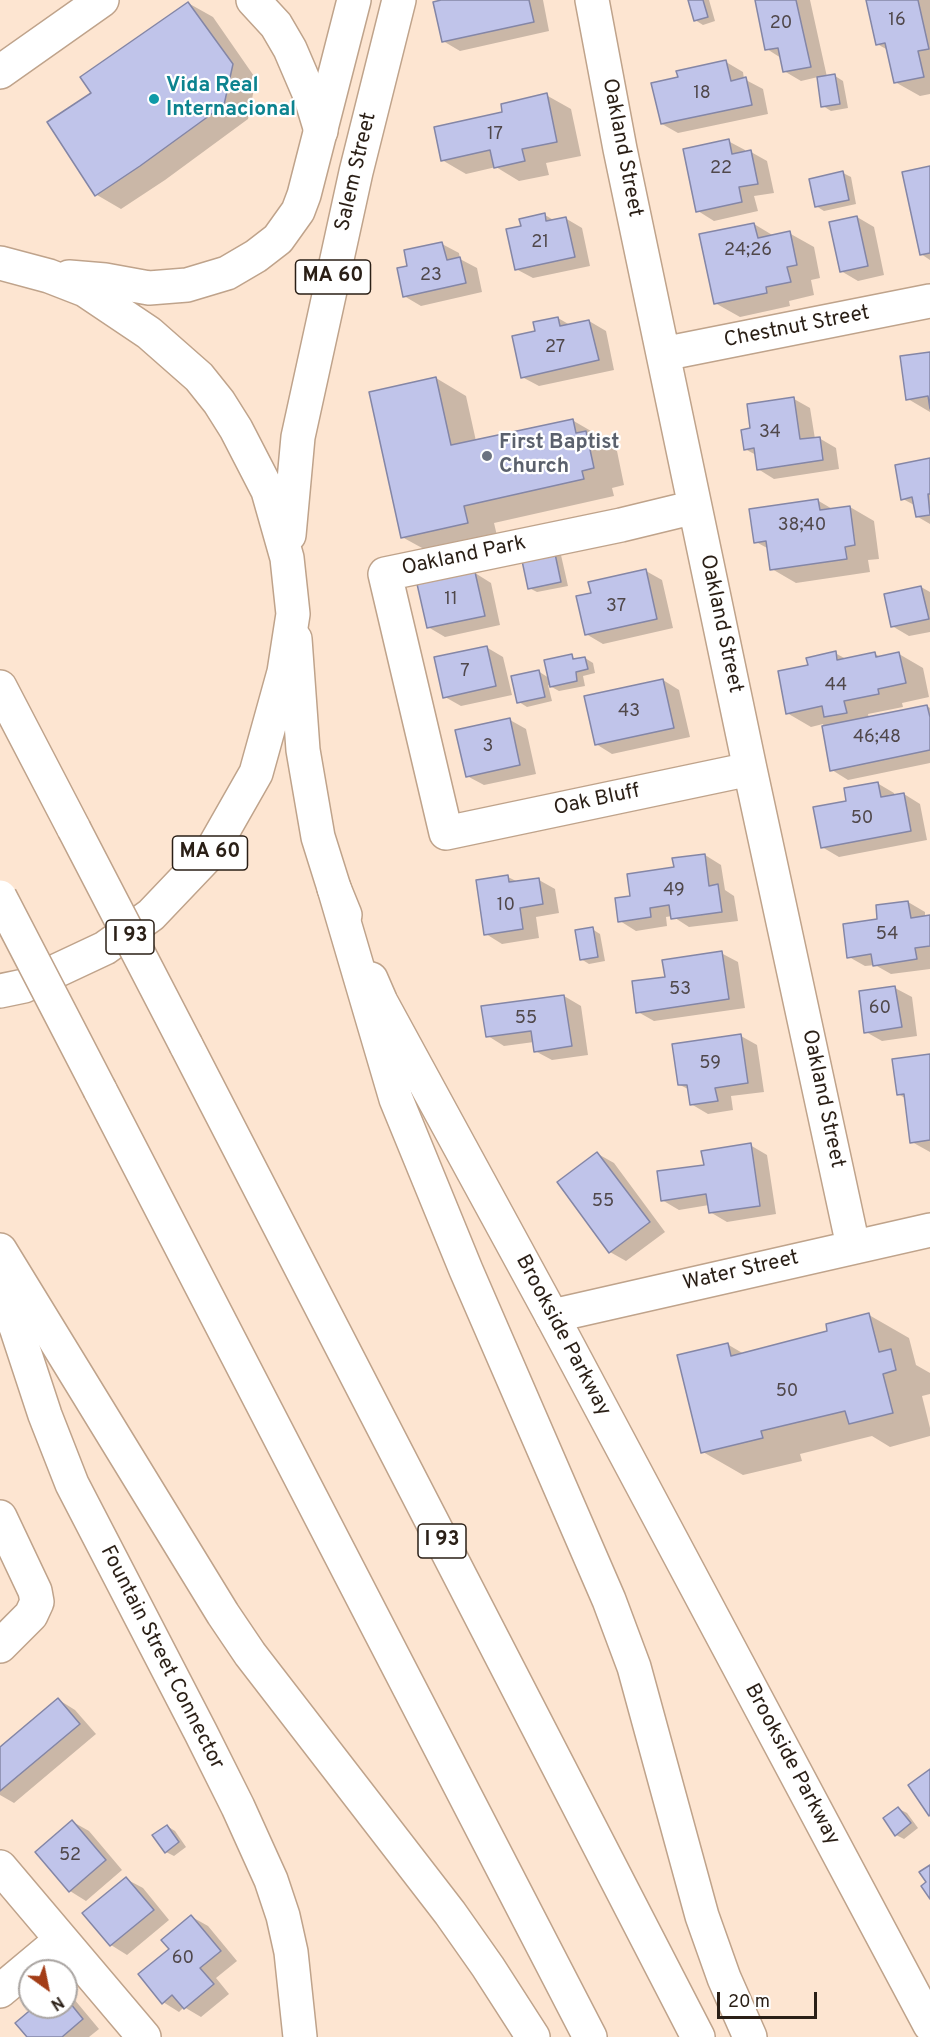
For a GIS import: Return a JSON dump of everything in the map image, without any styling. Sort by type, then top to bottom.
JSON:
[{"type":"main road","points":[[0,72],[102,0]]},
{"type":"main road","points":[[253,0],[276,25],[290,48],[311,98],[321,132]]},
{"type":"main road","name":"Salem Street","points":[[50,276],[105,280],[149,288],[202,282],[237,268],[278,239],[298,211],[313,165],[354,0]]},
{"type":"main road","name":"Salem Street","points":[[287,558],[298,437],[356,172],[399,0]]},
{"type":"main road","name":"Oakland Street","points":[[592,0],[620,149],[853,1246]]},
{"type":"main road","name":"MA 60","points":[[0,263],[50,276]]},
{"type":"main road","points":[[50,276],[85,290],[149,333],[199,377],[219,402],[236,429],[268,491],[287,558]]},
{"type":"main road","name":"Chestnut Street","points":[[663,354],[930,301]]},
{"type":"main road","name":"Oakland Park","points":[[446,832],[385,574],[621,525],[695,507]]},
{"type":"main road","name":"MA 60","points":[[0,991],[24,986],[105,948],[151,915],[211,852],[256,773],[284,672],[293,614],[287,558]]},
{"type":"main road","name":"Brookside Parkway","points":[[293,614],[303,750],[318,837],[334,888],[381,1002],[552,1316],[930,2025]]},
{"type":"main road","name":"I 93","points":[[0,687],[698,2037]]},
{"type":"main road","name":"Oak Bluff","points":[[446,832],[750,769]]},
{"type":"main road","points":[[334,888],[396,1099],[471,1281],[609,1599],[634,1667],[702,1916],[724,1978],[750,2037]]},
{"type":"main road","points":[[0,897],[590,2037]]},
{"type":"main road","name":"Water Street","points":[[552,1316],[930,1230]]},
{"type":"main road","points":[[0,1250],[239,1638],[450,1913],[533,2037]]},
{"type":"main road","name":"Fountain Street Connector","points":[[0,1285],[45,1415],[72,1484],[206,1744],[271,1880],[283,1916],[291,1952],[300,2037]]},
{"type":"main road","points":[[0,1517],[35,1592],[37,1602],[31,1615],[0,1646]]},
{"type":"main road","points":[[0,1867],[144,2037]]},
{"type":"main road","points":[[0,1991],[61,1940]]},
{"type":"building","points":[[441,0],[529,0],[534,22],[442,42],[433,2]]},
{"type":"building","points":[[688,0],[703,0],[708,17],[694,21]]},
{"type":"building","points":[[755,0],[796,0],[811,67],[783,72],[778,48],[765,50]]},
{"type":"building","points":[[866,0],[918,0],[929,49],[918,51],[924,77],[894,83],[885,43],[876,45]]},
{"type":"building","name":"Vida Real Internacional","points":[[188,2],[233,64],[224,105],[95,196],[47,122],[91,93],[80,77]]},
{"type":"building","points":[[726,60],[731,81],[746,77],[752,105],[661,124],[651,83],[678,77],[676,71]]},
{"type":"building","points":[[835,74],[840,104],[821,107],[817,77]]},
{"type":"building","points":[[547,93],[557,142],[522,149],[525,161],[494,168],[490,150],[441,161],[434,127],[502,112],[501,104]]},
{"type":"building","points":[[729,139],[732,154],[751,150],[758,184],[739,187],[742,202],[696,212],[683,149]]},
{"type":"building","points":[[930,166],[930,253],[920,255],[902,172]]},
{"type":"building","points":[[843,171],[849,200],[815,207],[809,179]]},
{"type":"building","points":[[545,213],[546,221],[566,217],[575,257],[515,270],[506,229],[521,226],[519,219]]},
{"type":"building","points":[[857,216],[868,266],[840,272],[829,222]]},
{"type":"building","points":[[754,223],[758,238],[790,231],[797,265],[787,267],[791,282],[766,287],[767,293],[714,304],[699,234]]},
{"type":"building","points":[[442,242],[447,260],[460,257],[466,283],[403,297],[397,268],[407,266],[404,250]]},
{"type":"building","points":[[558,317],[560,326],[589,320],[599,360],[521,378],[512,336],[535,331],[533,322]]},
{"type":"building","points":[[930,352],[930,409],[928,396],[906,400],[900,356]]},
{"type":"building","name":"First Baptist Church","points":[[436,377],[451,445],[573,419],[576,433],[586,431],[594,468],[582,471],[584,479],[464,506],[468,523],[401,538],[369,392]]},
{"type":"building","points":[[794,397],[800,439],[820,437],[823,460],[757,470],[754,448],[744,450],[741,430],[750,428],[747,404]]},
{"type":"building","points":[[930,458],[930,494],[928,494],[930,515],[916,517],[912,497],[901,500],[895,465]]},
{"type":"building","points":[[818,499],[820,510],[850,506],[855,545],[845,547],[847,559],[770,570],[766,541],[754,543],[749,509]]},
{"type":"building","points":[[554,549],[561,582],[528,589],[521,556]]},
{"type":"building","points":[[646,569],[657,619],[585,635],[576,596],[591,593],[588,582]]},
{"type":"building","points":[[475,572],[485,616],[427,628],[417,584]]},
{"type":"building","points":[[921,586],[929,619],[891,627],[884,594]]},
{"type":"building","points":[[487,646],[496,686],[443,698],[434,657]]},
{"type":"building","points":[[836,651],[837,660],[875,652],[876,657],[899,652],[906,683],[878,689],[879,694],[844,701],[847,713],[824,717],[822,706],[786,714],[778,671],[808,665],[806,658]]},
{"type":"building","points":[[572,654],[573,659],[585,657],[588,669],[576,672],[577,681],[550,687],[544,660]]},
{"type":"building","points":[[539,670],[545,697],[517,703],[511,676]]},
{"type":"building","points":[[663,679],[674,728],[595,745],[584,696]]},
{"type":"building","points":[[927,705],[930,717],[930,750],[830,771],[822,726]]},
{"type":"building","points":[[510,718],[520,765],[466,777],[455,730]]},
{"type":"building","points":[[878,782],[881,797],[904,793],[911,831],[821,848],[813,807],[846,801],[844,788]]},
{"type":"building","points":[[705,854],[709,886],[718,884],[722,912],[671,919],[669,905],[650,908],[651,917],[618,922],[615,898],[630,896],[627,874],[674,867],[672,858]]},
{"type":"building","points":[[508,875],[509,882],[539,878],[543,904],[520,908],[523,929],[484,935],[476,880]]},
{"type":"building","points":[[908,901],[911,918],[930,915],[930,946],[915,948],[917,959],[873,966],[871,954],[847,958],[843,924],[877,919],[876,905]]},
{"type":"building","points":[[593,927],[598,957],[580,960],[575,930]]},
{"type":"building","points":[[722,951],[729,999],[636,1013],[632,981],[665,977],[662,960]]},
{"type":"building","points":[[895,986],[902,1027],[864,1033],[859,991]]},
{"type":"building","points":[[564,995],[572,1046],[534,1052],[531,1031],[486,1037],[481,1006]]},
{"type":"building","points":[[741,1034],[748,1083],[715,1088],[718,1101],[690,1105],[687,1085],[678,1085],[672,1044]]},
{"type":"building","points":[[930,1054],[930,1140],[910,1143],[904,1094],[897,1095],[892,1059]]},
{"type":"building","points":[[751,1143],[760,1206],[709,1213],[706,1194],[661,1201],[657,1171],[704,1165],[701,1151]]},
{"type":"building","points":[[597,1152],[650,1222],[609,1253],[557,1182]]},
{"type":"building","points":[[869,1313],[879,1352],[891,1349],[896,1370],[883,1374],[893,1413],[849,1424],[845,1411],[761,1431],[763,1438],[701,1453],[677,1355],[728,1343],[731,1356],[827,1331],[826,1324]]},
{"type":"building","points":[[58,1698],[80,1724],[0,1791],[0,1747]]},
{"type":"building","points":[[930,1769],[930,1815],[929,1816],[908,1785]]},
{"type":"building","points":[[898,1807],[911,1823],[895,1836],[883,1818]]},
{"type":"building","points":[[72,1820],[106,1860],[69,1892],[35,1852]]},
{"type":"building","points":[[167,1825],[179,1842],[165,1853],[152,1835]]},
{"type":"building","points":[[930,1865],[930,1899],[921,1886],[926,1882],[919,1872]]},
{"type":"building","points":[[126,1877],[154,1910],[110,1946],[82,1913]]},
{"type":"building","points":[[191,1915],[221,1951],[200,1968],[214,1984],[184,2009],[172,1995],[162,2004],[138,1974],[169,1949],[161,1940]]},
{"type":"building","points":[[78,2013],[83,2019],[62,2037],[27,2037],[15,2023],[20,2019],[78,2019]]},
{"type":"place","name":"Vida Real Internacional","points":[[154,99]]},
{"type":"place","name":"First Baptist Church","points":[[487,456]]}]
